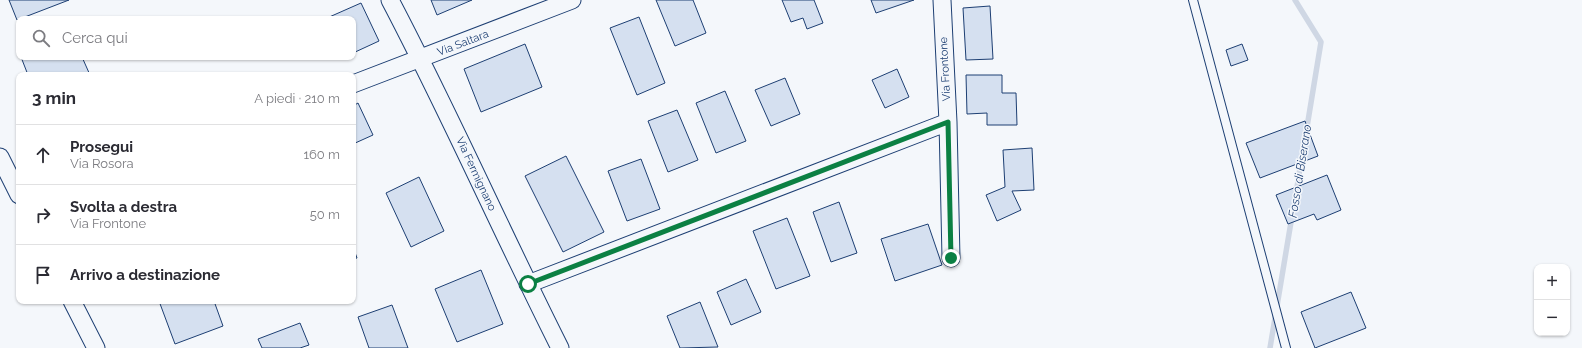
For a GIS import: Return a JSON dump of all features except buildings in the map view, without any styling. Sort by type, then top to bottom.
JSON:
[{"type":"street","name":"Via Fermignano","points":[[390,0],[421,59],[560,348]]},
{"type":"street","name":"Via Saltara","points":[[356,83],[572,0]]},
{"type":"street","name":"Via Frontone","points":[[942,0],[948,122],[951,258]]},
{"type":"street","points":[[528,284],[948,122]]},
{"type":"street","points":[[0,157],[16,189]]},
{"type":"street","points":[[74,304],[96,348]]},
{"type":"lane","points":[[1193,0],[1286,348]]},
{"type":"waterway","name":"Fosso di Biserano","points":[[1295,0],[1321,42],[1306,133]]},
{"type":"waterway","name":"Fosso di Biserano","points":[[1296,194],[1302,155]]},
{"type":"waterway","name":"Fosso di Biserano","points":[[1270,348],[1292,216]]},
{"type":"route","points":[[528,284],[948,122],[951,258]]}]
